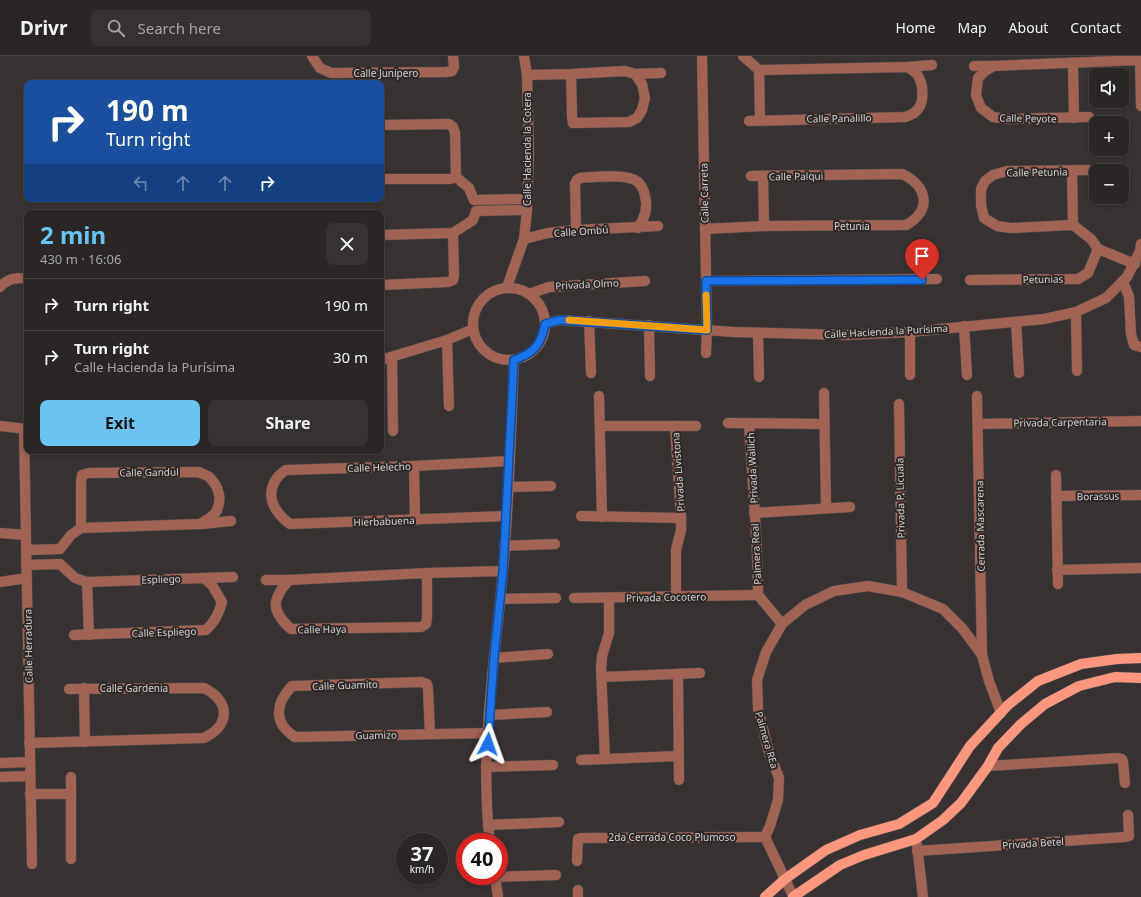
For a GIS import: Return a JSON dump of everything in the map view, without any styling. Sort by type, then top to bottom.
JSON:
[{"type":"main road","points":[[765,897],[785,879],[826,850],[860,835],[899,824],[933,803],[970,746],[1008,705],[1038,681],[1081,664],[1117,659],[1141,658]]},
{"type":"main road","points":[[793,897],[840,865],[864,855],[916,838],[943,820],[961,803],[988,766],[998,748],[1021,724],[1045,704],[1079,686],[1116,678],[1141,678]]},
{"type":"street","name":"Calle Junípero","points":[[312,56],[320,68],[331,73],[447,72],[452,71],[454,67],[453,56]]},
{"type":"street","name":"Calle Hacienda la Cotera","points":[[507,287],[524,239],[528,199],[530,154],[527,75],[524,56]]},
{"type":"street","name":"Calle Carreta","points":[[702,56],[707,330],[706,353]]},
{"type":"street","points":[[743,56],[759,70],[908,67],[932,65]]},
{"type":"street","points":[[1073,62],[1074,118]]},
{"type":"street","points":[[974,66],[1073,62],[1140,62],[1141,106]]},
{"type":"street","name":"Calle Peyote","points":[[994,66],[985,71],[978,78],[976,95],[981,108],[993,117],[1008,119],[1089,117]]},
{"type":"street","name":"Calle Panalillo","points":[[749,121],[905,117],[915,113],[922,101],[923,93],[919,78],[916,73],[908,67]]},
{"type":"street","points":[[759,70],[760,120]]},
{"type":"street","points":[[527,75],[625,71],[635,74],[661,73]]},
{"type":"street","points":[[571,74],[573,123],[629,122],[638,118],[642,110],[645,93],[642,84],[635,74]]},
{"type":"street","points":[[384,125],[448,124],[453,127],[455,133],[456,177],[468,188],[474,200],[528,199]]},
{"type":"street","points":[[1072,170],[1089,170]]},
{"type":"street","name":"Calle Petunia","points":[[1072,170],[1073,225],[1011,228],[997,226],[984,218],[981,205],[981,189],[985,181],[993,174],[1006,171],[1072,170]]},
{"type":"street","name":"Calle Palqui","points":[[764,226],[763,176],[902,174],[909,177],[920,187],[924,200]]},
{"type":"street","points":[[751,176],[763,176]]},
{"type":"street","points":[[384,179],[450,179],[456,177]]},
{"type":"street","points":[[576,230],[575,184],[580,178],[628,177],[637,181],[643,189],[647,202],[644,220],[638,228]]},
{"type":"street","name":"Petunia","points":[[764,226],[906,225],[914,221],[921,210],[924,200]]},
{"type":"street","points":[[384,235],[453,233],[473,220],[476,210],[527,210]]},
{"type":"street","points":[[1073,225],[1091,239],[1098,249],[1135,264]]},
{"type":"street","name":"Calle Ombú","points":[[524,239],[548,233],[576,230],[658,226]]},
{"type":"street","points":[[705,229],[764,226]]},
{"type":"street","points":[[384,285],[448,282],[453,280],[453,233]]},
{"type":"street","name":"Calle Hacienda la Purísima","points":[[545,324],[560,320],[758,333],[847,335],[910,332],[1044,319],[1076,312],[1106,298],[1123,281],[1135,264],[1141,244]]},
{"type":"street","name":"Petunias","points":[[970,280],[1078,279],[1088,273],[1098,249]]},
{"type":"street","points":[[0,287],[4,282],[12,278],[24,278]]},
{"type":"street","points":[[706,281],[937,279]]},
{"type":"street","name":"Privada Olmo","points":[[529,294],[548,287],[645,281]]},
{"type":"street","points":[[1123,281],[1129,297],[1131,334],[1134,345],[1141,347]]},
{"type":"street","points":[[507,287],[519,289],[529,294],[538,302],[543,312],[545,324],[543,337],[536,348],[526,356],[514,360],[503,360],[492,356],[482,349],[476,340],[472,329],[472,319],[475,309],[481,300],[497,289],[507,287]]},
{"type":"street","points":[[1076,312],[1078,371]]},
{"type":"street","points":[[589,322],[591,373]]},
{"type":"street","points":[[1016,322],[1019,373]]},
{"type":"street","points":[[649,326],[650,376]]},
{"type":"street","points":[[964,326],[967,376]]},
{"type":"street","points":[[384,359],[447,340],[472,329]]},
{"type":"street","points":[[910,332],[910,374]]},
{"type":"street","points":[[758,333],[759,377]]},
{"type":"street","points":[[447,340],[449,406]]},
{"type":"street","points":[[392,357],[393,431]]},
{"type":"street","points":[[489,833],[486,767],[494,658],[503,571],[510,461],[514,360]]},
{"type":"street","points":[[824,393],[826,507]]},
{"type":"street","points":[[599,396],[602,517]]},
{"type":"street","name":"Cerrada Mascarena","points":[[977,396],[982,655]]},
{"type":"street","name":"Privada P. Licuala","points":[[899,404],[902,592]]},
{"type":"street","name":"Privada Carpentaria","points":[[978,424],[1141,421]]},
{"type":"street","name":"Privada Wallich","points":[[728,423],[824,424]]},
{"type":"street","name":"Privada Wallich","points":[[749,423],[754,513],[850,506]]},
{"type":"street","points":[[0,426],[24,429]]},
{"type":"street","name":"Privada Livistona","points":[[600,426],[696,426]]},
{"type":"street","name":"Privada Livistona","points":[[675,426],[681,518],[681,530],[676,550],[676,597]]},
{"type":"street","name":"Calle Herradura","points":[[26,454],[26,578],[32,864]]},
{"type":"street","name":"Calle Helecho","points":[[272,503],[273,488],[277,479],[286,470],[510,461]]},
{"type":"street","points":[[414,466],[415,520]]},
{"type":"street","name":"Calle Gandul","points":[[81,528],[81,481],[82,475],[89,473],[188,471],[199,472],[210,477],[217,488],[220,498],[217,511],[210,518],[200,524]]},
{"type":"street","points":[[1056,475],[1058,584]]},
{"type":"street","points":[[508,487],[551,486]]},
{"type":"street","name":"Borassus","points":[[1056,496],[1141,495]]},
{"type":"street","name":"Hierbabuena","points":[[272,503],[281,517],[290,524],[506,516]]},
{"type":"street","name":"Palmera Real","points":[[754,513],[758,548],[758,595]]},
{"type":"street","name":"Privada Livistona","points":[[581,516],[681,518]]},
{"type":"street","points":[[26,550],[60,549],[71,534],[81,528],[200,524],[231,521]]},
{"type":"street","points":[[0,533],[26,535]]},
{"type":"street","points":[[504,546],[555,544]]},
{"type":"street","points":[[26,565],[60,564],[75,578],[87,582],[89,635]]},
{"type":"street","points":[[1057,570],[1141,568]]},
{"type":"street","points":[[266,580],[503,571]]},
{"type":"street","name":"Calle Haya","points":[[289,580],[277,595],[275,604],[281,620],[291,629],[421,627],[426,624],[427,618],[427,573]]},
{"type":"street","name":"Espliego","points":[[87,582],[233,577]]},
{"type":"street","points":[[0,582],[26,578]]},
{"type":"street","name":"Calle Espliego","points":[[74,635],[206,630],[219,614],[222,602],[212,586],[204,578]]},
{"type":"street","name":"Palmera REa","points":[[765,837],[778,800],[779,778],[768,749],[758,709],[757,680],[766,652],[782,624],[805,605],[834,591],[868,586],[902,592],[943,609],[962,628],[982,655]]},
{"type":"street","points":[[758,595],[782,624]]},
{"type":"street","name":"Privada Cocotero","points":[[574,598],[758,595]]},
{"type":"street","points":[[500,599],[556,598]]},
{"type":"street","points":[[605,759],[602,656],[610,633],[609,598]]},
{"type":"street","points":[[494,658],[548,654]]},
{"type":"street","points":[[982,655],[989,681],[1001,713]]},
{"type":"street","points":[[602,678],[700,673]]},
{"type":"street","points":[[678,674],[679,780]]},
{"type":"street","name":"Calle Guamito","points":[[279,712],[281,701],[292,686],[421,682],[427,684],[428,689],[430,734]]},
{"type":"street","points":[[29,743],[85,742],[84,688]]},
{"type":"street","name":"Calle Gardenia","points":[[69,689],[204,688],[213,692],[220,700],[224,713],[219,727],[213,734],[204,738],[85,742]]},
{"type":"street","name":"Guamizo","points":[[279,712],[281,723],[286,731],[295,737],[488,733]]},
{"type":"street","points":[[490,715],[547,712]]},
{"type":"street","points":[[582,760],[678,756]]},
{"type":"street","points":[[988,766],[1118,758],[1122,759],[1123,762],[1124,783]]},
{"type":"street","points":[[0,763],[30,762]]},
{"type":"street","points":[[486,767],[553,765]]},
{"type":"street","points":[[0,777],[30,776]]},
{"type":"street","points":[[71,777],[71,859]]},
{"type":"street","points":[[30,794],[71,794]]},
{"type":"street","name":"Privada Betel","points":[[917,851],[1125,837],[1129,836],[1130,833],[1128,815]]},
{"type":"street","points":[[488,825],[559,822]]},
{"type":"street","points":[[765,837],[793,897]]},
{"type":"street","name":"2da Cerrada Coco Plumoso","points":[[578,861],[578,839],[581,838],[765,837]]},
{"type":"street","points":[[916,838],[923,897]]},
{"type":"street","points":[[508,877],[556,875]]},
{"type":"street","points":[[496,885],[498,897]]},
{"type":"slow traffic","points":[[569,320],[707,330],[706,295]]},
{"type":"route","points":[[488,744],[494,658],[503,571],[510,461],[514,360],[526,356],[536,348],[543,337],[545,324],[560,320],[707,330],[706,281],[922,280]]}]
